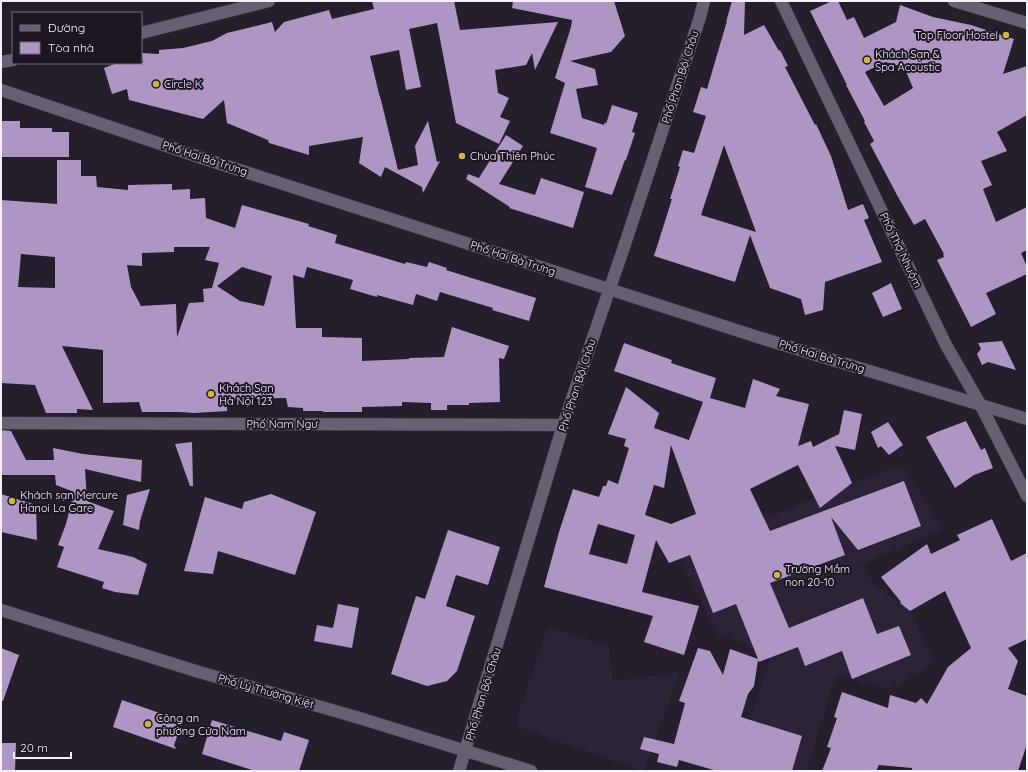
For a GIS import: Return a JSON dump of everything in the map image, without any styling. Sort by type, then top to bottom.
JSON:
[{"type":"street","points":[[142,33],[268,1]]},
{"type":"street","name":"Phố Phan Bội Châu","points":[[459,771],[563,425],[698,25],[704,1]]},
{"type":"street","name":"Phố Thợ Nhuộm","points":[[782,1],[946,345],[980,404],[1027,496]]},
{"type":"street","points":[[954,1],[1027,23]]},
{"type":"street","points":[[1,62],[12,60]]},
{"type":"street","name":"Phố Hai Bà Trưng","points":[[1,90],[202,158],[609,289],[772,341],[1027,419]]},
{"type":"street","name":"Phố Nam Ngư","points":[[1,423],[563,425]]},
{"type":"street","name":"Phố Lý Thường Kiệt","points":[[1,610],[199,672],[356,717],[531,771]]},
{"type":"shaded area","name":"Trường Mầm non 20-10","points":[[902,464],[943,529],[861,565],[874,584],[912,613],[933,660],[926,668],[916,675],[890,689],[836,675],[807,771],[734,771],[771,655],[716,633],[677,553]]},
{"type":"shaded area","points":[[548,627],[609,646],[613,681],[680,672],[644,771],[518,727],[517,717]]},
{"type":"building","points":[[372,1],[454,1],[460,30],[558,22],[535,70],[532,53],[526,65],[495,70],[498,93],[509,98],[500,117],[510,121],[499,144],[456,123],[437,23],[409,29],[421,87],[406,90],[399,50],[370,56],[398,170],[418,165],[415,146],[428,121],[437,162],[440,161],[423,193],[422,187],[385,167],[381,177],[359,163],[363,137],[309,146],[309,155],[269,143],[268,140],[227,123],[224,100],[203,119],[129,100],[127,89],[112,94],[104,68],[114,64],[142,64],[142,53],[159,54],[159,50],[183,48],[212,41],[227,33],[272,22],[275,32],[284,22],[329,10],[332,19],[374,9]]},
{"type":"building","points":[[513,1],[614,1],[625,36],[611,52],[570,61],[595,69],[598,85],[576,89],[582,118],[604,125],[605,122],[606,124],[612,105],[638,113],[632,132],[635,133],[612,195],[585,187],[597,148],[550,133],[565,83],[555,78],[572,20],[512,8]]},
{"type":"building","points":[[732,1],[745,1],[744,35],[764,25],[779,51],[780,50],[788,66],[785,67],[815,125],[816,124],[831,156],[848,210],[863,204],[869,218],[864,220],[882,262],[825,282],[823,310],[805,315],[801,299],[770,288],[750,235],[735,282],[654,256],[672,199],[670,199],[680,167],[678,166],[683,150],[694,153],[706,116],[693,112],[701,87],[707,89],[727,21],[726,22]],"holes":[[[724,145],[756,232],[701,215]]]},
{"type":"building","points":[[832,1],[838,1],[847,20],[854,17],[864,38],[896,22],[900,5],[933,17],[971,25],[1014,39],[1003,74],[1027,66],[1027,115],[997,132],[1007,151],[981,161],[992,185],[983,189],[996,222],[1027,207],[1027,250],[1021,253],[1027,267],[1027,274],[986,293],[996,314],[971,327],[937,260],[944,257],[944,254],[925,219],[914,225],[897,195],[870,144],[874,141],[864,122],[865,121],[810,11]],"holes":[[[885,62],[904,67],[913,88],[884,106],[865,72]]]},
{"type":"building","points":[[1,121],[20,121],[20,128],[52,128],[52,132],[69,132],[69,157],[1,157]]},
{"type":"building","points":[[506,135],[523,146],[499,184],[535,195],[541,178],[584,192],[573,228],[509,208],[510,207],[466,179],[468,174],[479,178]]},
{"type":"building","points":[[57,160],[81,160],[81,176],[96,176],[97,187],[128,190],[128,185],[172,184],[172,190],[190,189],[190,199],[205,198],[206,218],[235,228],[242,205],[309,224],[308,226],[337,235],[335,243],[405,264],[406,262],[427,267],[429,262],[447,268],[446,270],[536,298],[529,321],[492,310],[493,308],[440,292],[437,301],[416,294],[413,305],[350,289],[353,280],[307,267],[304,278],[293,275],[296,328],[322,328],[322,337],[362,338],[362,361],[444,357],[452,327],[509,346],[504,359],[499,358],[500,402],[469,403],[469,405],[447,405],[447,410],[431,410],[431,403],[402,402],[402,406],[362,407],[362,412],[323,412],[303,411],[303,408],[288,407],[286,398],[227,399],[227,411],[194,413],[142,412],[139,402],[103,403],[103,350],[62,346],[93,410],[77,409],[77,413],[46,413],[35,385],[1,383],[1,200],[57,204]],"holes":[[[174,247],[210,247],[205,260],[219,263],[212,288],[203,289],[204,302],[189,303],[177,337],[176,304],[141,306],[131,287],[127,265],[142,266],[142,253],[174,252]],[[21,254],[55,257],[55,288],[18,287]],[[242,267],[272,276],[264,306],[240,301],[217,286]]]},
{"type":"building","points":[[891,283],[902,309],[883,317],[872,293]]},
{"type":"building","points":[[1002,341],[1016,370],[988,362],[982,365],[977,354],[981,349],[978,343]]},
{"type":"building","points":[[624,343],[672,360],[671,363],[716,378],[710,398],[745,408],[753,379],[780,389],[776,396],[809,404],[798,446],[811,441],[813,447],[839,434],[844,410],[862,414],[855,450],[835,446],[852,483],[820,508],[798,465],[750,489],[770,531],[904,481],[921,526],[858,550],[831,517],[845,555],[770,583],[789,628],[863,598],[877,634],[899,626],[911,655],[852,679],[842,651],[805,666],[798,647],[759,662],[758,660],[754,686],[748,694],[741,717],[802,736],[792,771],[717,771],[679,760],[677,767],[657,762],[659,754],[640,749],[644,737],[674,744],[685,703],[679,701],[698,648],[710,651],[723,675],[730,649],[758,659],[736,604],[713,613],[690,555],[669,563],[656,540],[642,592],[699,606],[684,655],[644,642],[653,616],[544,587],[559,532],[573,489],[599,497],[603,486],[606,486],[608,480],[618,484],[629,448],[624,446],[626,439],[608,434],[626,387],[659,413],[654,428],[689,440],[703,402],[614,371]],"holes":[[[671,445],[696,514],[671,524],[645,515],[654,485],[664,488]],[[598,524],[635,535],[627,564],[589,554]]]},
{"type":"building","points":[[966,421],[981,450],[985,448],[993,468],[974,475],[955,488],[926,437]]},
{"type":"building","points":[[888,422],[903,445],[889,455],[881,446],[878,448],[871,432]]},
{"type":"building","points":[[1,430],[11,431],[26,460],[54,460],[53,448],[83,454],[142,460],[141,482],[85,469],[87,501],[114,511],[98,549],[133,557],[147,564],[138,595],[115,592],[102,588],[104,582],[57,567],[64,547],[58,545],[66,524],[74,492],[56,485],[55,475],[1,475]]},
{"type":"building","points":[[192,442],[193,486],[190,486],[175,444]]},
{"type":"building","points":[[150,489],[140,521],[139,530],[123,525],[127,495]]},
{"type":"building","name":"Khách sạn Mercure Hanoi La Gare","points":[[1,494],[36,505],[37,540],[1,532]]},
{"type":"building","points":[[271,494],[316,512],[295,575],[218,551],[213,574],[184,571],[205,497],[242,509],[244,502]]},
{"type":"building","points":[[992,519],[1011,561],[1027,553],[1027,639],[1008,648],[1018,661],[1008,689],[1027,696],[1027,744],[1018,771],[912,771],[912,768],[879,765],[876,771],[822,771],[831,748],[827,747],[837,718],[834,717],[842,692],[888,708],[890,695],[916,703],[921,698],[927,704],[948,667],[971,648],[945,591],[910,611],[900,603],[901,602],[881,577],[927,544],[931,554],[960,540],[957,535]]},
{"type":"building","points":[[448,530],[500,547],[488,585],[456,575],[446,606],[475,616],[457,671],[447,681],[427,686],[391,674],[416,596],[425,599]]},
{"type":"building","points":[[338,604],[359,608],[352,648],[314,641],[317,625],[333,628]]},
{"type":"building","points":[[1,648],[19,655],[3,701],[1,700]]},
{"type":"building","name":"Công an phường Cửa Nam","points":[[122,700],[183,721],[174,745],[176,749],[113,727]]},
{"type":"building","points":[[212,720],[281,741],[284,732],[309,740],[299,771],[255,771],[202,754]]},
{"type":"building","points":[[1,743],[16,743],[15,771],[1,771]]},
{"type":"place","name":"Top Floor Hostel","points":[[1006,35]]},
{"type":"place","name":"Khách Sạn & Spa Acoustic","points":[[867,60]]},
{"type":"place","name":"Circle K","points":[[156,84]]},
{"type":"place","name":"Chùa Thiên Phúc","points":[[462,156]]},
{"type":"place","name":"Khách Sạn Hà Nội 123","points":[[211,394]]},
{"type":"place","name":"Khách sạn Mercure Hanoi La Gare","points":[[12,501]]},
{"type":"place","name":"Trường Mầm non 20-10","points":[[777,575]]},
{"type":"place","name":"Công an phường Cửa Nam","points":[[148,724]]}]
